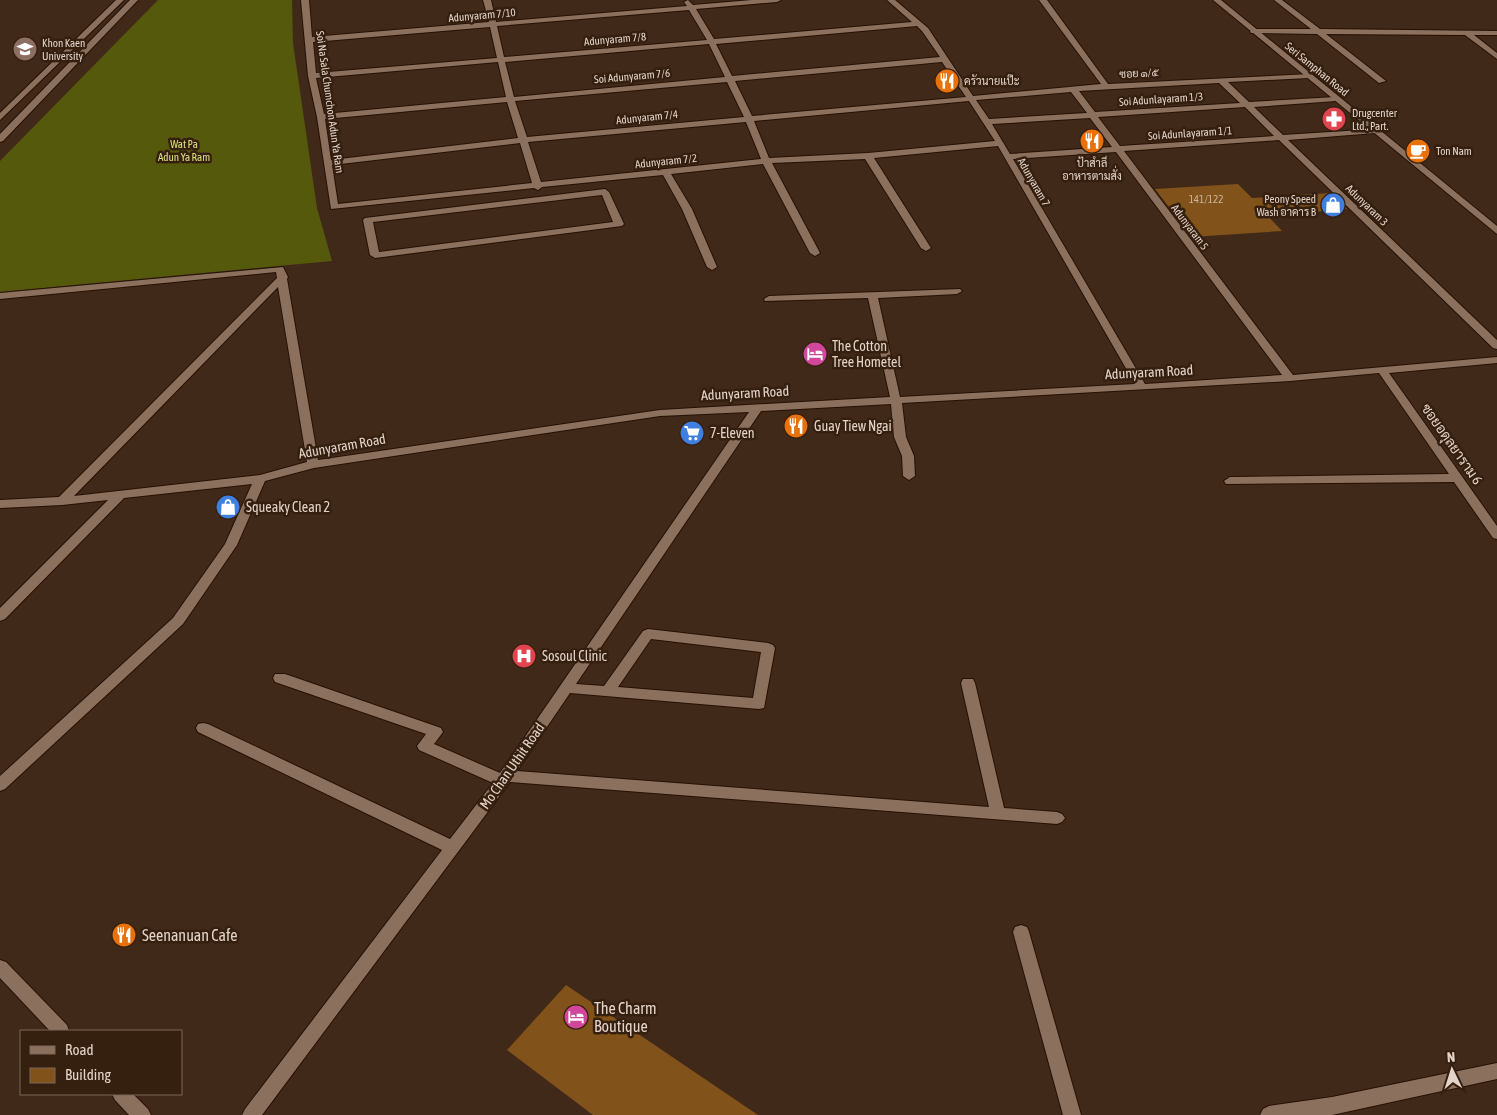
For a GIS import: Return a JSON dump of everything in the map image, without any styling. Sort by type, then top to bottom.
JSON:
[{"type":"street","points":[[0,118],[120,0]]},
{"type":"street","points":[[0,139],[134,0]]},
{"type":"street","name":"Soi Na Sala Chumchon Adun Ya Ram","points":[[306,0],[312,76],[321,117],[334,206]]},
{"type":"street","points":[[487,0],[510,98],[538,187]]},
{"type":"street","name":"Adunyaram 7/10","points":[[308,40],[492,25],[688,4],[777,0]]},
{"type":"street","name":"Adunyaram 7","points":[[891,0],[920,24],[987,122],[1142,387]]},
{"type":"street","points":[[1043,0],[1106,86]]},
{"type":"street","name":"Seri Samphan Road","points":[[1217,0],[1497,230]]},
{"type":"street","points":[[1278,0],[1382,81]]},
{"type":"street","points":[[688,4],[712,42],[749,118],[766,161],[815,253]]},
{"type":"street","name":"Adunyaram 7/8","points":[[312,76],[920,24]]},
{"type":"street","points":[[1254,32],[1315,30],[1497,33]]},
{"type":"street","points":[[1467,33],[1497,57]]},
{"type":"street","name":"Soi Adunyaram 7/6","points":[[321,117],[510,98],[945,60]]},
{"type":"street","name":"ซอย ๑/๕","points":[[971,100],[1106,86],[1308,76]]},
{"type":"street","name":"Adunyaram 3","points":[[1221,80],[1497,346]]},
{"type":"street","name":"Adunyaram 5","points":[[1073,89],[1290,378]]},
{"type":"street","name":"Soi Adunlayaram 1/3","points":[[987,122],[1336,99]]},
{"type":"street","name":"Adunyaram 7/4","points":[[327,163],[524,140],[749,118],[971,100]]},
{"type":"street","name":"Soi Adunlayaram 1/1","points":[[1006,157],[1376,131]]},
{"type":"street","name":"Adunyaram 7/2","points":[[334,206],[538,187],[766,161],[868,156],[1000,143]]},
{"type":"street","points":[[868,156],[926,248]]},
{"type":"street","points":[[666,172],[687,209],[712,267]]},
{"type":"street","points":[[481,192],[484,206]]},
{"type":"street","points":[[605,192],[619,224],[375,255],[368,220],[484,206],[605,192]]},
{"type":"street","points":[[0,296],[280,269],[283,276],[313,464]]},
{"type":"street","points":[[62,501],[283,276]]},
{"type":"street","points":[[769,299],[957,291]]},
{"type":"street","points":[[872,295],[896,400],[900,437],[908,456],[909,476]]},
{"type":"street","name":"Adunyaram Road","points":[[0,504],[62,501],[260,479],[313,464],[660,413],[1290,378],[1497,360]]},
{"type":"street","name":"ซอยอดุลยาราม 6","points":[[1382,370],[1497,535]]},
{"type":"street","name":"Mo Chan Uthit Road","points":[[251,1115],[504,778],[758,407]]},
{"type":"street","points":[[1230,481],[1457,478]]},
{"type":"street","points":[[0,785],[178,621],[232,545],[260,479]]},
{"type":"street","points":[[0,616],[122,493]]},
{"type":"street","points":[[566,688],[608,692],[759,704],[768,648],[648,634],[608,692]]},
{"type":"street","points":[[280,678],[436,732],[424,746],[504,778],[1057,818]]},
{"type":"street","points":[[968,683],[998,813]]},
{"type":"street","points":[[203,728],[453,848]]},
{"type":"street","points":[[1021,932],[1072,1115]]},
{"type":"street","points":[[0,967],[60,1030]]},
{"type":"street","points":[[1269,1115],[1333,1110],[1497,1071]]},
{"type":"street","points":[[122,1095],[142,1115]]},
{"type":"green space","name":"Wat Pa Adun Ya Ram","points":[[158,0],[292,0],[293,43],[317,208],[332,261],[0,292],[0,161]]},
{"type":"building","points":[[1238,184],[1252,198],[1331,193],[1347,209],[1268,216],[1282,231],[1192,237],[1155,189]]},
{"type":"building","name":"The Charm Boutique","points":[[566,985],[758,1115],[593,1115],[507,1050]]},
{"type":"place","name":"Khon Kaen University","points":[[25,49]]},
{"type":"place","name":"ครัวนายแป๊ะ","points":[[947,81]]},
{"type":"place","name":"Drugcenter Ltd., Part.","points":[[1334,119]]},
{"type":"place","name":"ป้าสำลี อาหารตามสั่ง","points":[[1092,141]]},
{"type":"place","name":"Ton Nam","points":[[1418,151]]},
{"type":"place","name":"Peony Speed Wash อาคาร B","points":[[1333,205]]},
{"type":"place","name":"The Cotton Tree Hometel","points":[[815,354]]},
{"type":"place","name":"Guay Tiew Ngai","points":[[796,426]]},
{"type":"place","name":"7-Eleven","points":[[692,433]]},
{"type":"place","name":"Squeaky Clean 2","points":[[228,507]]},
{"type":"place","name":"Sosoul Clinic","points":[[524,656]]},
{"type":"place","name":"Seenanuan Cafe","points":[[124,935]]},
{"type":"place","name":"The Charm Boutique","points":[[576,1017]]}]
